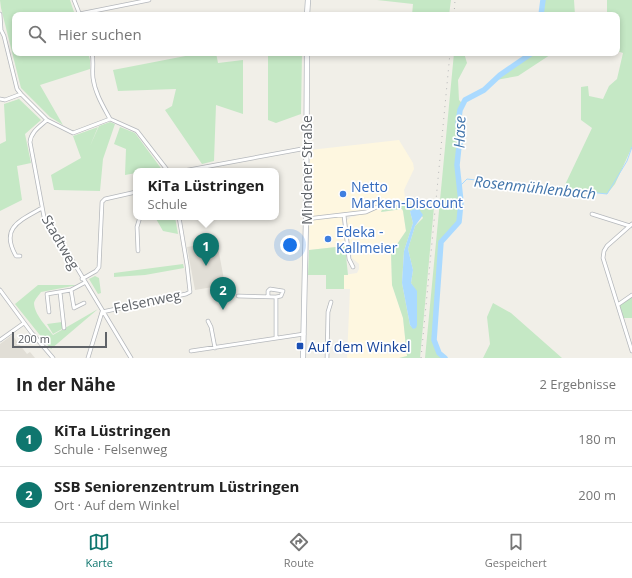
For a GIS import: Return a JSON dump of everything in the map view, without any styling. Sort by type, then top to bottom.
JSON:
[{"type":"main road","points":[[307,12],[308,0]]},
{"type":"main road","name":"Mindener Straße","points":[[303,358],[307,148],[307,56]]},
{"type":"street","points":[[74,0],[79,12]]},
{"type":"street","points":[[94,12],[149,0]]},
{"type":"street","points":[[0,14],[0,29],[17,89],[47,120],[73,133],[110,119]]},
{"type":"street","points":[[92,56],[93,78],[96,94],[110,119],[137,131],[166,168]]},
{"type":"street","points":[[0,99],[5,100],[21,94]]},
{"type":"street","name":"Stadtweg","points":[[47,120],[30,137],[44,217],[65,248],[84,283],[130,358]]},
{"type":"street","points":[[199,168],[307,148]]},
{"type":"street","points":[[82,279],[96,271],[99,267],[102,202],[106,199],[133,193]]},
{"type":"street","points":[[306,219],[366,212],[377,207]]},
{"type":"street","points":[[20,256],[16,256],[10,247],[7,239],[8,232],[12,225],[42,208]]},
{"type":"street","points":[[344,214],[349,258],[352,266]]},
{"type":"street","points":[[592,214],[631,225]]},
{"type":"street","points":[[138,251],[137,227],[139,220]]},
{"type":"street","name":"Felsenweg","points":[[88,358],[102,312],[190,292],[180,220]]},
{"type":"street","points":[[631,225],[604,251],[603,258],[619,304],[632,351]]},
{"type":"street","points":[[49,312],[47,294],[72,290],[84,283]]},
{"type":"street","points":[[238,296],[268,297],[276,297],[283,294],[281,289],[270,289],[268,291],[268,297]]},
{"type":"street","points":[[0,290],[24,323],[53,358]]},
{"type":"street","points":[[72,290],[74,308],[84,303]]},
{"type":"street","points":[[60,292],[64,328]]},
{"type":"street","points":[[619,304],[632,294]]},
{"type":"street","points":[[276,297],[276,337]]},
{"type":"street","points":[[327,358],[328,312],[331,302]]},
{"type":"street","points":[[208,321],[211,327],[215,348]]},
{"type":"street","points":[[0,340],[24,323]]},
{"type":"street","points":[[191,351],[304,334]]},
{"type":"shaded area","points":[[399,140],[413,163],[414,169],[404,190],[406,204],[383,207],[382,212],[402,209],[403,211],[406,231],[391,253],[392,285],[403,318],[407,356],[399,358],[347,358],[350,289],[344,289],[344,275],[357,273],[359,264],[352,258],[347,220],[356,216],[356,211],[341,213],[345,246],[309,250],[310,150]]},
{"type":"shaded area","points":[[217,242],[225,285],[195,290],[187,247]]},
{"type":"shaded area","points":[[12,335],[27,354],[30,352],[35,358],[0,358],[0,344]]},
{"type":"green space","points":[[0,0],[70,0],[74,12],[12,12],[12,52]]},
{"type":"green space","points":[[377,0],[451,0],[449,12],[412,12],[413,4]]},
{"type":"green space","points":[[543,0],[574,0],[575,12],[541,12]]},
{"type":"green space","points":[[607,0],[632,0],[632,147],[615,184],[607,194],[563,189],[592,128],[581,120],[581,87],[588,86],[589,96],[603,99],[609,86],[617,79],[623,53],[620,52],[620,12],[607,12]]},
{"type":"green space","points":[[13,56],[89,56],[90,69],[40,85],[63,125],[50,117],[21,88]]},
{"type":"green space","points":[[185,56],[217,56],[218,63],[243,60],[243,114],[216,105],[214,161],[202,164],[165,110],[172,106],[176,89],[118,91],[113,70]]},
{"type":"green space","points":[[268,56],[302,56],[301,114],[276,123],[268,120]]},
{"type":"green space","points":[[454,56],[465,56],[467,63],[458,80],[459,100],[462,103],[458,124],[462,138],[459,146],[457,165],[461,202],[459,222],[441,242],[434,340],[439,353],[445,358],[425,358]]},
{"type":"green space","points":[[528,56],[548,56],[518,76],[496,80],[504,72]]},
{"type":"green space","points":[[19,99],[41,120],[25,134],[31,163],[17,166],[22,200],[0,211],[0,144],[6,141],[4,104]]},
{"type":"green space","points":[[110,122],[115,124],[103,159],[100,191],[54,190],[51,175],[81,158],[73,136],[98,127],[90,146],[99,126]]},
{"type":"green space","points":[[120,127],[135,133],[161,168],[133,168],[133,174],[125,175],[126,149],[114,144]]},
{"type":"green space","points":[[406,204],[434,207],[420,358],[399,358],[407,356],[403,318],[392,285],[391,253],[406,231],[402,209],[381,212],[383,207]],"holes":[[[418,209],[423,218],[415,226],[408,249],[413,270],[411,283],[417,293],[415,304],[417,318],[414,329],[410,325],[402,283],[404,251],[413,223],[410,211]]]},
{"type":"green space","points":[[157,220],[176,220],[178,234],[163,231]]},
{"type":"green space","points":[[345,246],[348,275],[344,275],[344,289],[326,289],[326,275],[308,275],[309,250]]},
{"type":"green space","points":[[183,264],[184,268],[145,275],[114,277],[114,273]]},
{"type":"green space","points":[[95,276],[99,278],[101,293],[98,294],[89,279]]},
{"type":"green space","points":[[38,285],[78,285],[41,292],[35,300],[34,303],[36,312],[53,335],[98,309],[51,349],[15,304]]},
{"type":"green space","points":[[632,295],[632,318],[623,318],[619,304]]},
{"type":"green space","points":[[493,303],[511,313],[562,358],[483,358],[490,344],[487,317]]},
{"type":"green space","points":[[62,322],[62,329],[53,334],[47,324]]},
{"type":"water","points":[[419,209],[423,215],[415,226],[408,249],[413,270],[411,283],[417,291],[417,325],[416,328],[413,329],[410,325],[402,283],[404,251],[413,223],[410,211]]},
{"type":"waterway","name":"Hase","points":[[541,12],[543,0]]},
{"type":"waterway","name":"Hase","points":[[445,358],[439,353],[434,340],[441,242],[459,222],[461,202],[457,165],[459,146],[462,138],[458,124],[460,110],[465,100],[484,90],[500,75],[528,56]]},
{"type":"waterway","name":"Rosenmühlenbach","points":[[460,186],[467,179],[607,194],[627,161],[632,147]]},
{"type":"railway","points":[[454,12],[455,0]]},
{"type":"railway","points":[[421,358],[450,56]]},
{"type":"place","name":"Netto Marken-Discount","points":[[343,194]]},
{"type":"place","name":"Edeka - Kallmeier","points":[[328,239]]},
{"type":"place","name":"KiTa Lüstringen","points":[[206,266]]},
{"type":"place","name":"SSB Seniorenzentrum Lüstringen","points":[[223,310]]},
{"type":"place","name":"Auf dem Winkel","points":[[300,346]]}]
